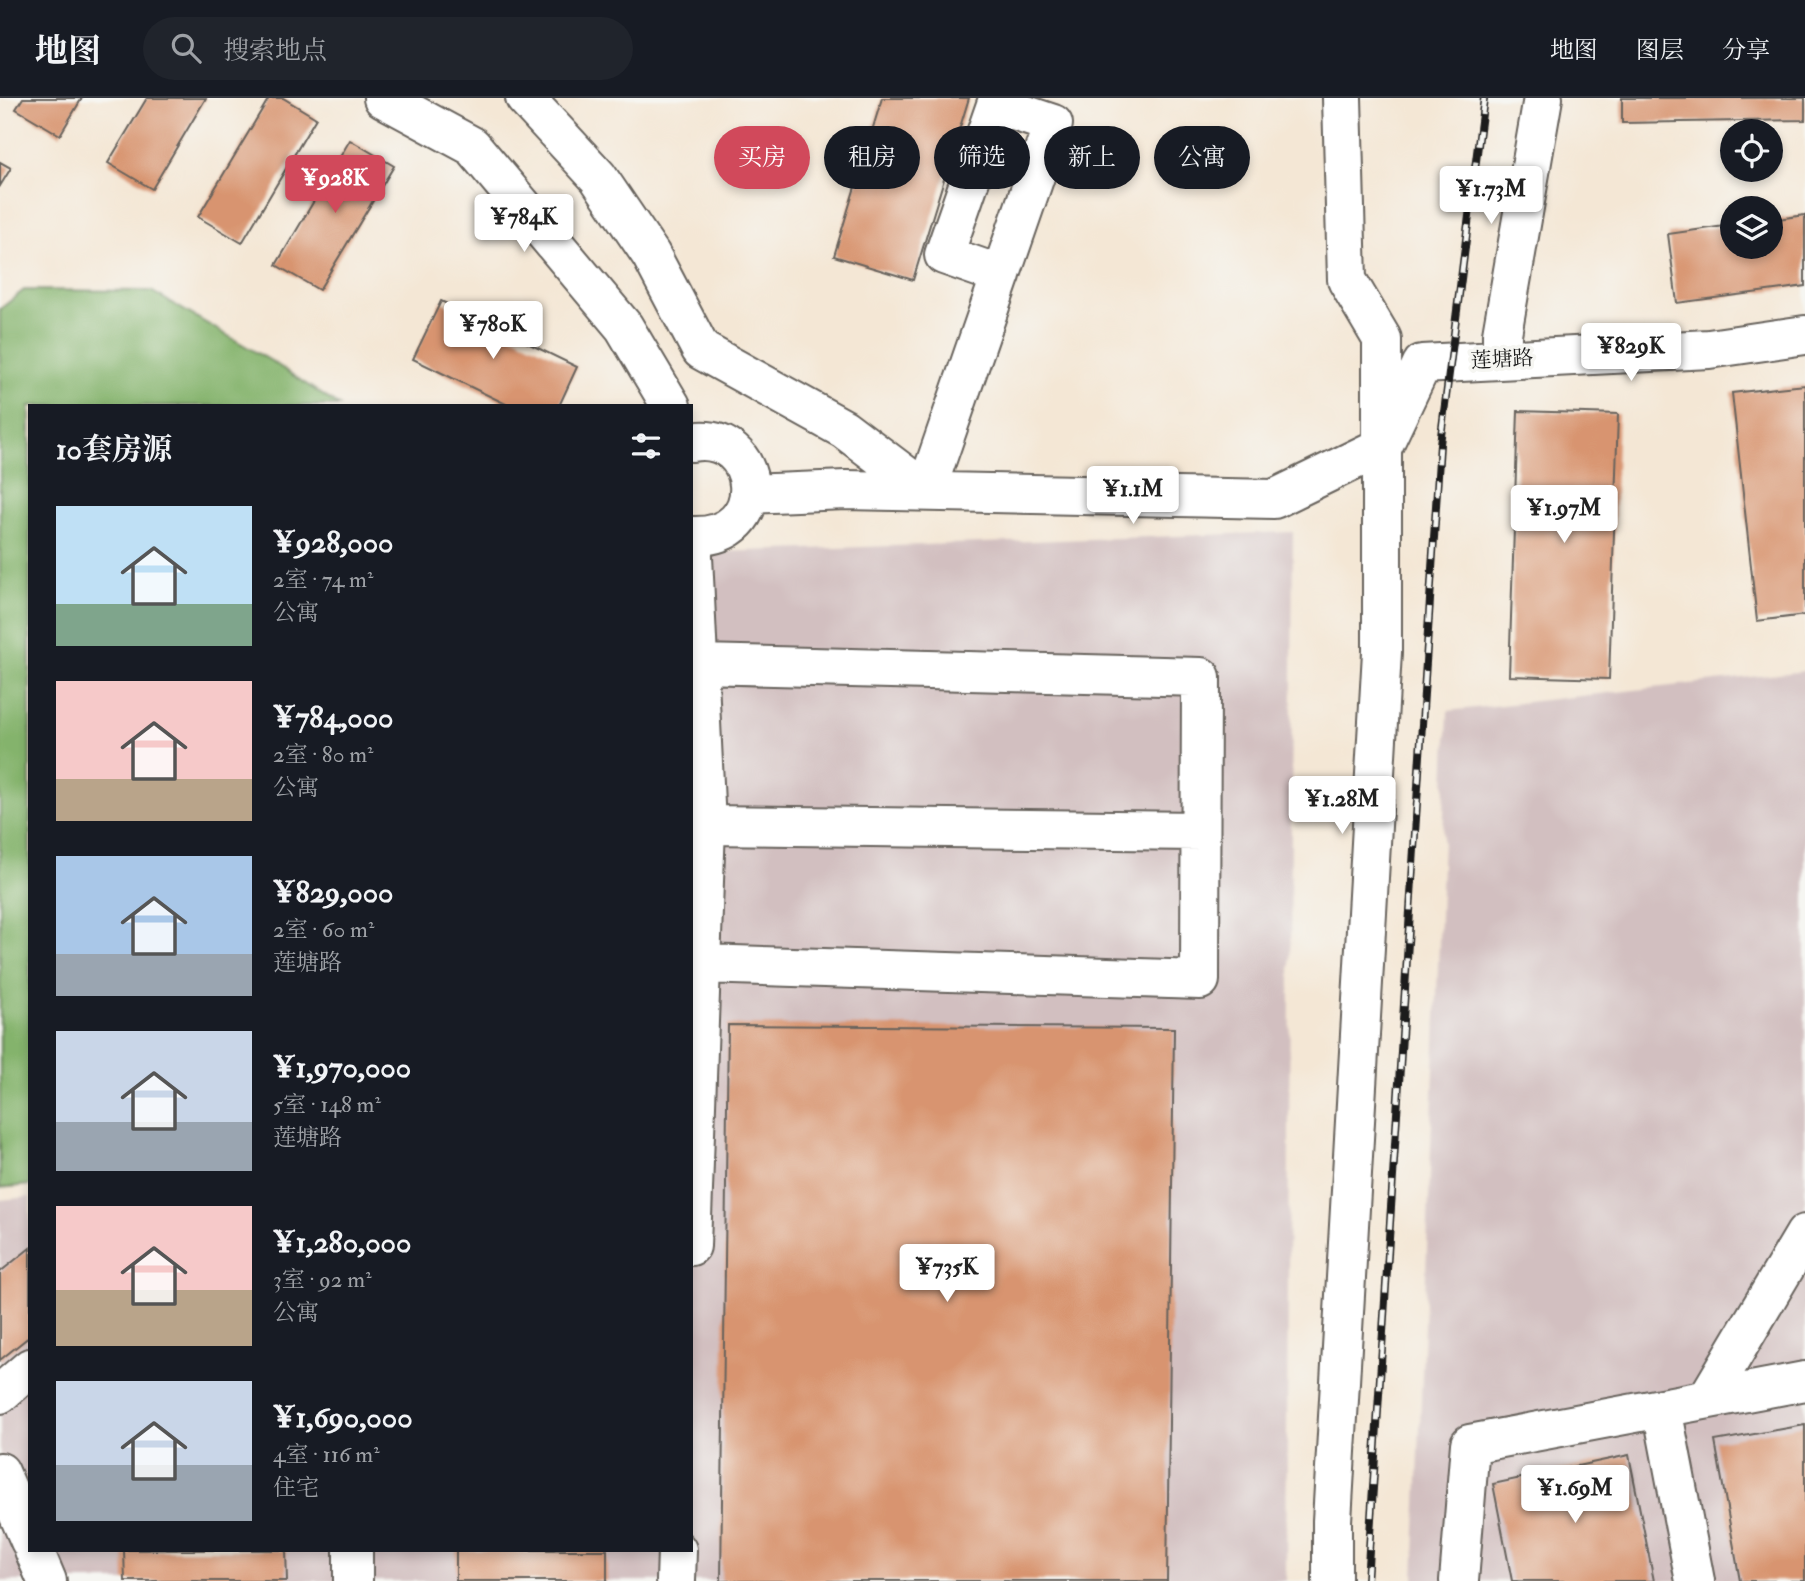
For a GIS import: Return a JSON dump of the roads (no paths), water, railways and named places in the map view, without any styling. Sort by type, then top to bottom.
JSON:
[{"type":"street","points":[[383,98],[472,146],[624,327],[670,404]]},
{"type":"street","points":[[525,98],[598,177],[651,256],[701,350],[844,429],[926,491]]},
{"type":"street","points":[[1332,1581],[1333,1507],[1382,652],[1382,339],[1347,280],[1342,98]]},
{"type":"street","points":[[1502,359],[1502,334],[1543,98]]},
{"type":"street","points":[[926,491],[1001,275]]},
{"type":"street","name":"莲塘路","points":[[1383,446],[1422,364],[1709,349],[1805,335]]},
{"type":"street","points":[[693,442],[702,440],[722,444],[738,456],[748,474],[750,494],[744,513],[730,528],[712,536],[693,536]]},
{"type":"street","points":[[750,494],[846,490],[1275,499],[1383,446]]},
{"type":"street","points":[[693,564],[706,825],[697,968],[693,1153]]},
{"type":"street","points":[[697,968],[1200,980],[1201,677],[700,664]]},
{"type":"street","points":[[706,825],[1200,831]]},
{"type":"street","points":[[1707,1399],[1805,1234]]},
{"type":"street","points":[[0,1394],[28,1370]]},
{"type":"street","points":[[1459,1581],[1470,1444],[1805,1381]]},
{"type":"street","points":[[1662,1408],[1695,1581]]},
{"type":"street","points":[[0,1472],[28,1536]]},
{"type":"street","points":[[35,1552],[47,1581]]},
{"type":"street","points":[[353,1552],[353,1581]]},
{"type":"street","points":[[676,1581],[677,1552]]},
{"type":"railway","points":[[1367,1581],[1440,444],[1484,98]]}]
